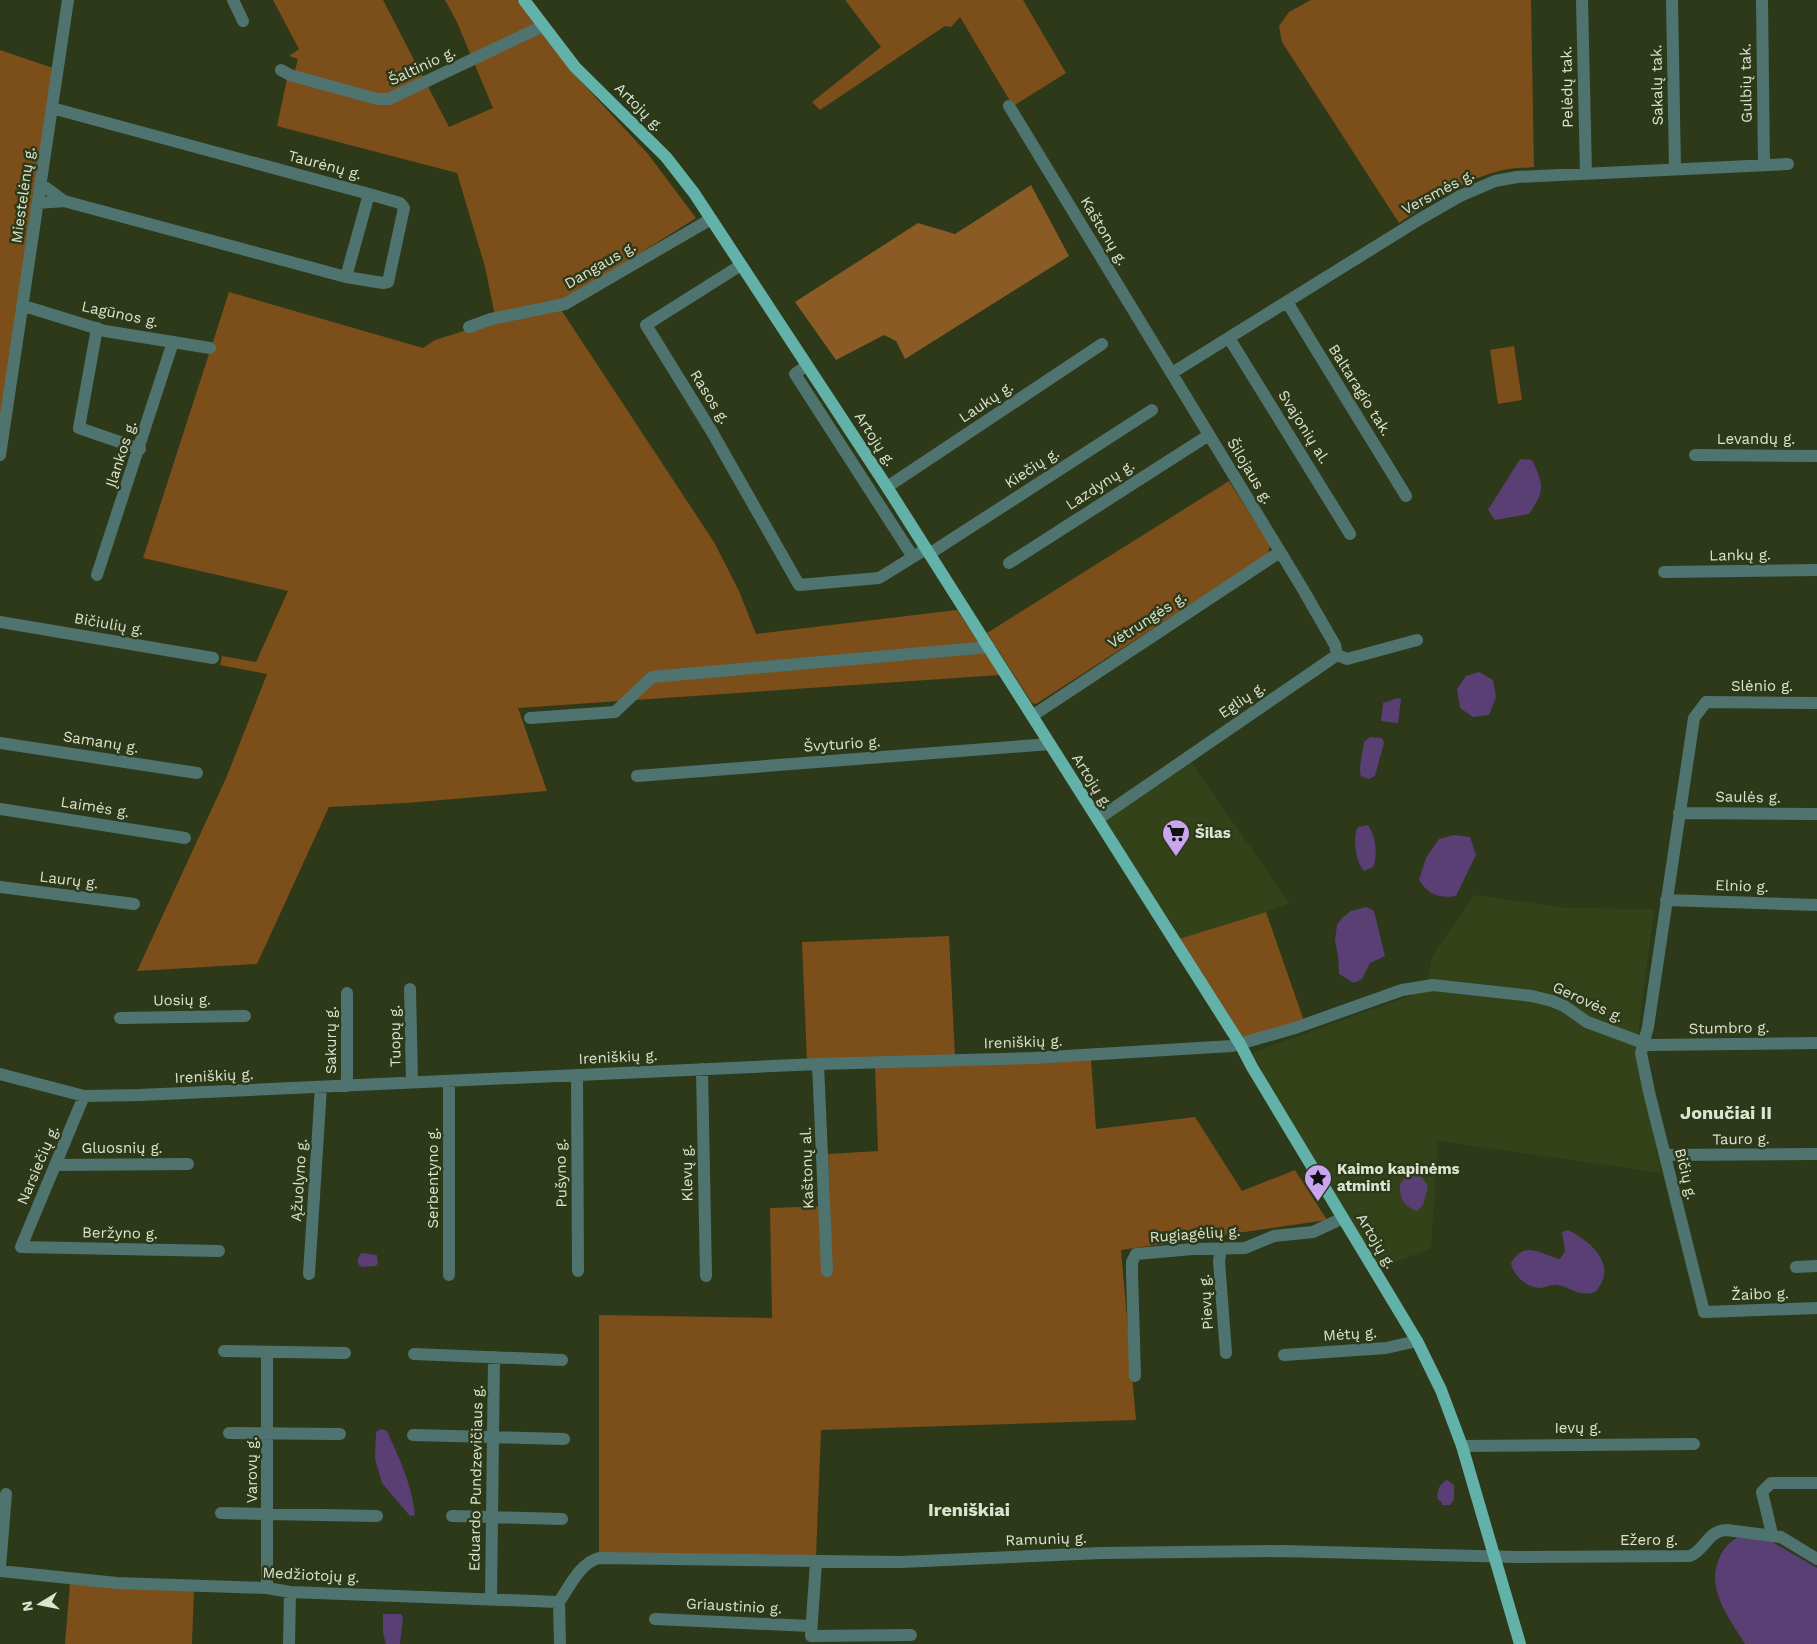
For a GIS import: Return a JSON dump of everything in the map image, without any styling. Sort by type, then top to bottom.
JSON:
[{"type":"main road","name":"Artojų g.","points":[[524,0],[574,67],[666,157],[711,219],[887,487],[1240,1044],[1417,1342],[1441,1390],[1462,1446],[1520,1644]]},
{"type":"street","name":"Miestelėnų g.","points":[[0,455],[24,306],[68,0]]},
{"type":"street","points":[[233,0],[243,21]]},
{"type":"street","name":"Pelėdų tak.","points":[[1582,0],[1586,173]]},
{"type":"street","name":"Sakalų tak.","points":[[1672,0],[1675,170]]},
{"type":"street","name":"Gulbių tak.","points":[[1762,0],[1764,165]]},
{"type":"street","name":"Šaltinio g.","points":[[281,70],[290,75],[377,99],[389,99],[542,26]]},
{"type":"street","name":"Kaštonų g.","points":[[1009,106],[1172,373]]},
{"type":"street","name":"Taurėnų g.","points":[[52,108],[369,194],[346,277]]},
{"type":"street","name":"Versmės g.","points":[[1172,373],[1460,196],[1495,181],[1517,177],[1788,164]]},
{"type":"street","points":[[41,184],[64,201]]},
{"type":"street","points":[[38,203],[64,201],[346,277],[383,283],[388,282],[404,208],[400,202],[369,194]]},
{"type":"street","name":"Dangaus g.","points":[[469,327],[491,319],[566,304],[711,219]]},
{"type":"street","name":"Rasos g.","points":[[741,265],[646,325],[712,432],[799,585]]},
{"type":"street","name":"Baltaragio tak.","points":[[1287,302],[1406,496]]},
{"type":"street","name":"Lagūnos g.","points":[[24,306],[97,328],[210,348]]},
{"type":"street","points":[[97,328],[79,428],[140,448]]},
{"type":"street","name":"Svajonių al.","points":[[1229,338],[1350,534]]},
{"type":"street","name":"Įlankos g.","points":[[97,575],[173,342]]},
{"type":"street","name":"Laukų g.","points":[[887,487],[1102,344]]},
{"type":"street","points":[[807,365],[795,374],[913,557]]},
{"type":"street","name":"Šilojaus g.","points":[[1172,373],[1336,645],[1337,655]]},
{"type":"street","name":"Kiečių g.","points":[[799,585],[878,578],[913,557],[928,552],[1152,410]]},
{"type":"street","name":"Lazdynų g.","points":[[1009,563],[1209,434]]},
{"type":"street","name":"Levandų g.","points":[[1695,456],[1817,456]]},
{"type":"street","name":"Vėtrungės g.","points":[[1032,716],[1280,552]]},
{"type":"street","name":"Lankų g.","points":[[1664,572],[1817,570]]},
{"type":"street","name":"Bičiulių g.","points":[[0,622],[213,658]]},
{"type":"street","points":[[1337,655],[1347,659],[1417,640]]},
{"type":"street","points":[[530,718],[615,712],[652,677],[989,647]]},
{"type":"street","name":"Eglių g.","points":[[1098,820],[1337,655]]},
{"type":"street","name":"Slėnio g.","points":[[1679,812],[1694,718],[1706,702],[1817,703]]},
{"type":"street","name":"Samanų g.","points":[[0,743],[197,773]]},
{"type":"street","name":"Švyturio g.","points":[[637,776],[1050,744]]},
{"type":"street","name":"Laimės g.","points":[[0,809],[185,838]]},
{"type":"street","points":[[1642,1043],[1648,1028],[1679,812]]},
{"type":"street","name":"Saulės g.","points":[[1679,812],[1817,814]]},
{"type":"street","name":"Laurų g.","points":[[0,887],[134,904]]},
{"type":"street","name":"Elnio g.","points":[[1666,900],[1817,905]]},
{"type":"street","name":"Gerovės g.","points":[[1240,1044],[1295,1028],[1402,990],[1433,985],[1532,996],[1552,1001],[1587,1022],[1642,1043]]},
{"type":"street","name":"Tuopų g.","points":[[410,989],[412,1082]]},
{"type":"street","name":"Sakurų g.","points":[[347,994],[347,1086]]},
{"type":"street","name":"Uosių g.","points":[[120,1018],[244,1016]]},
{"type":"street","name":"Stumbro g.","points":[[1642,1043],[1657,1046],[1817,1043]]},
{"type":"street","name":"Bičių g.","points":[[1642,1043],[1641,1053],[1648,1092],[1704,1312]]},
{"type":"street","name":"Ireniškių g.","points":[[0,1074],[84,1096],[818,1064],[1033,1058],[1240,1044]]},
{"type":"street","name":"Kaštonų al.","points":[[818,1064],[827,1271]]},
{"type":"street","name":"Klevų g.","points":[[702,1069],[706,1276]]},
{"type":"street","name":"Pušyno g.","points":[[576,1075],[578,1271]]},
{"type":"street","name":"Serbentyno g.","points":[[449,1081],[449,1275]]},
{"type":"street","name":"Ąžuolyno g.","points":[[309,1274],[321,1087]]},
{"type":"street","name":"Narsiečių g.","points":[[21,1247],[84,1096]]},
{"type":"street","name":"Tauro g.","points":[[1665,1155],[1817,1154]]},
{"type":"street","name":"Gluosnių g.","points":[[55,1165],[188,1164]]},
{"type":"street","name":"Rugiagėlių g.","points":[[1135,1376],[1132,1262],[1136,1254],[1246,1248],[1274,1236],[1314,1232],[1343,1218]]},
{"type":"street","name":"Beržyno g.","points":[[21,1247],[219,1251]]},
{"type":"street","name":"Pievų g.","points":[[1221,1249],[1219,1261],[1226,1353]]},
{"type":"street","points":[[1796,1267],[1817,1266]]},
{"type":"street","name":"Žaibo g.","points":[[1704,1312],[1817,1308]]},
{"type":"street","name":"Mėtų g.","points":[[1284,1355],[1386,1348],[1417,1342]]},
{"type":"street","points":[[224,1351],[345,1353]]},
{"type":"street","name":"Varovų g.","points":[[267,1352],[267,1588]]},
{"type":"street","points":[[414,1354],[562,1360]]},
{"type":"street","name":"Eduardo Pundzevičiaus g.","points":[[491,1598],[494,1357]]},
{"type":"street","points":[[229,1433],[340,1434]]},
{"type":"street","points":[[413,1435],[564,1439]]},
{"type":"street","name":"Ievų g.","points":[[1462,1446],[1694,1444]]},
{"type":"street","points":[[1772,1534],[1762,1492],[1771,1484],[1817,1483]]},
{"type":"street","points":[[0,1567],[6,1494]]},
{"type":"street","points":[[221,1513],[377,1516]]},
{"type":"street","points":[[452,1516],[562,1519]]},
{"type":"street","name":"Ežero g.","points":[[1494,1556],[1690,1556],[1696,1553],[1711,1535],[1719,1530],[1772,1534],[1781,1537],[1817,1559]]},
{"type":"street","name":"Ramunių g.","points":[[559,1602],[583,1566],[591,1560],[599,1558],[901,1562],[1101,1553],[1282,1551],[1494,1556]]},
{"type":"street","points":[[811,1635],[816,1562]]},
{"type":"street","name":"Medžiotojų g.","points":[[0,1571],[118,1583],[267,1588],[290,1592],[559,1602]]},
{"type":"street","points":[[290,1592],[290,1644]]},
{"type":"street","points":[[559,1602],[560,1644]]},
{"type":"street","name":"Griaustinio g.","points":[[655,1619],[811,1635],[911,1635]]},
{"type":"shaded area","points":[[273,0],[383,0],[449,127],[493,108],[456,20],[445,0],[517,0],[575,75],[648,154],[696,218],[558,305],[714,542],[739,591],[756,634],[957,610],[1000,675],[518,708],[547,791],[406,803],[329,807],[257,964],[137,971],[227,776],[267,674],[220,665],[222,656],[256,662],[288,591],[143,558],[229,292],[423,348],[435,340],[496,321],[485,267],[457,173],[277,126],[287,79],[292,81],[298,59],[289,56],[299,49]]},
{"type":"shaded area","points":[[845,0],[1023,0],[1066,73],[1013,106],[960,17],[951,27],[945,26],[820,110],[812,102],[881,47]]},
{"type":"shaded area","points":[[1311,0],[1531,0],[1534,167],[1503,170],[1472,180],[1435,200],[1399,223],[1282,42],[1279,26],[1289,12]]},
{"type":"shaded area","points":[[0,50],[53,68],[0,418]]},
{"type":"shaded area","points":[[1031,185],[1069,256],[905,359],[896,341],[884,335],[836,360],[795,302],[918,223],[955,234]]},
{"type":"shaded area","points":[[1514,346],[1522,400],[1498,404],[1490,350]]},
{"type":"shaded area","points":[[1520,459],[1532,460],[1541,482],[1538,499],[1529,514],[1495,520],[1488,510]]},
{"type":"shaded area","points":[[1229,481],[1270,545],[1268,554],[1036,704],[1032,703],[987,633]]},
{"type":"shaded area","points":[[1479,672],[1493,680],[1496,697],[1489,715],[1473,717],[1460,708],[1457,689],[1466,676]]},
{"type":"shaded area","points":[[1398,698],[1401,699],[1398,723],[1381,721],[1383,703]]},
{"type":"shaded area","points":[[1370,737],[1382,738],[1384,743],[1375,776],[1369,779],[1361,776],[1360,769],[1364,742]]},
{"type":"shaded area","points":[[1189,759],[1290,904],[1179,939],[1107,824],[1107,819]]},
{"type":"shaded area","points":[[1368,825],[1376,851],[1373,867],[1364,871],[1357,856],[1355,837],[1358,827]]},
{"type":"shaded area","points":[[1454,835],[1470,837],[1476,855],[1456,896],[1439,896],[1426,889],[1419,880],[1426,858],[1439,839]]},
{"type":"shaded area","points":[[1474,895],[1568,908],[1654,909],[1636,1050],[1661,1173],[1438,1141],[1431,1249],[1377,1268],[1252,1053],[1426,990],[1432,956]]},
{"type":"shaded area","points":[[1366,907],[1373,910],[1375,915],[1385,956],[1370,963],[1362,979],[1354,983],[1339,974],[1335,940],[1337,925],[1351,911]]},
{"type":"shaded area","points":[[1266,912],[1304,1021],[1243,1038],[1179,939]]},
{"type":"shaded area","points":[[949,936],[955,1056],[807,1062],[802,942]]},
{"type":"shaded area","points":[[1091,1059],[1096,1129],[1195,1117],[1242,1191],[1295,1170],[1327,1220],[1121,1250],[1136,1420],[821,1430],[816,1557],[599,1553],[599,1315],[772,1318],[770,1208],[830,1206],[828,1154],[878,1151],[875,1066]]},
{"type":"shaded area","points":[[1407,1175],[1420,1175],[1428,1186],[1423,1205],[1417,1211],[1408,1207],[1403,1201],[1400,1184]]},
{"type":"shaded area","points":[[1568,1230],[1586,1241],[1600,1256],[1604,1273],[1602,1282],[1595,1292],[1580,1293],[1556,1285],[1537,1288],[1522,1281],[1512,1268],[1511,1263],[1516,1256],[1521,1252],[1532,1250],[1560,1259],[1565,1251],[1562,1232]]},
{"type":"shaded area","points":[[361,1253],[377,1255],[378,1264],[362,1267],[358,1264]]},
{"type":"shaded area","points":[[381,1429],[387,1431],[408,1482],[415,1515],[410,1516],[382,1483],[375,1459],[376,1432]]},
{"type":"shaded area","points":[[1447,1480],[1454,1485],[1454,1500],[1450,1505],[1442,1505],[1442,1502],[1437,1497],[1438,1491],[1440,1486]]},
{"type":"shaded area","points":[[1741,1536],[1769,1540],[1817,1568],[1817,1644],[1745,1644],[1720,1601],[1715,1578],[1716,1566],[1721,1554],[1730,1543]]},
{"type":"shaded area","points":[[70,1583],[194,1590],[192,1644],[65,1644]]},
{"type":"shaded area","points":[[383,1614],[401,1614],[403,1618],[400,1644],[386,1644],[383,1633]]},
{"type":"place","name":"Šilas","points":[[1176,857]]},
{"type":"place","name":"Kaimo kapinėms atminti","points":[[1318,1202]]},
{"type":"district","name":"Jonučiai II","points":[[1726,1112]]},
{"type":"district","name":"Ireniškiai","points":[[969,1509]]}]
